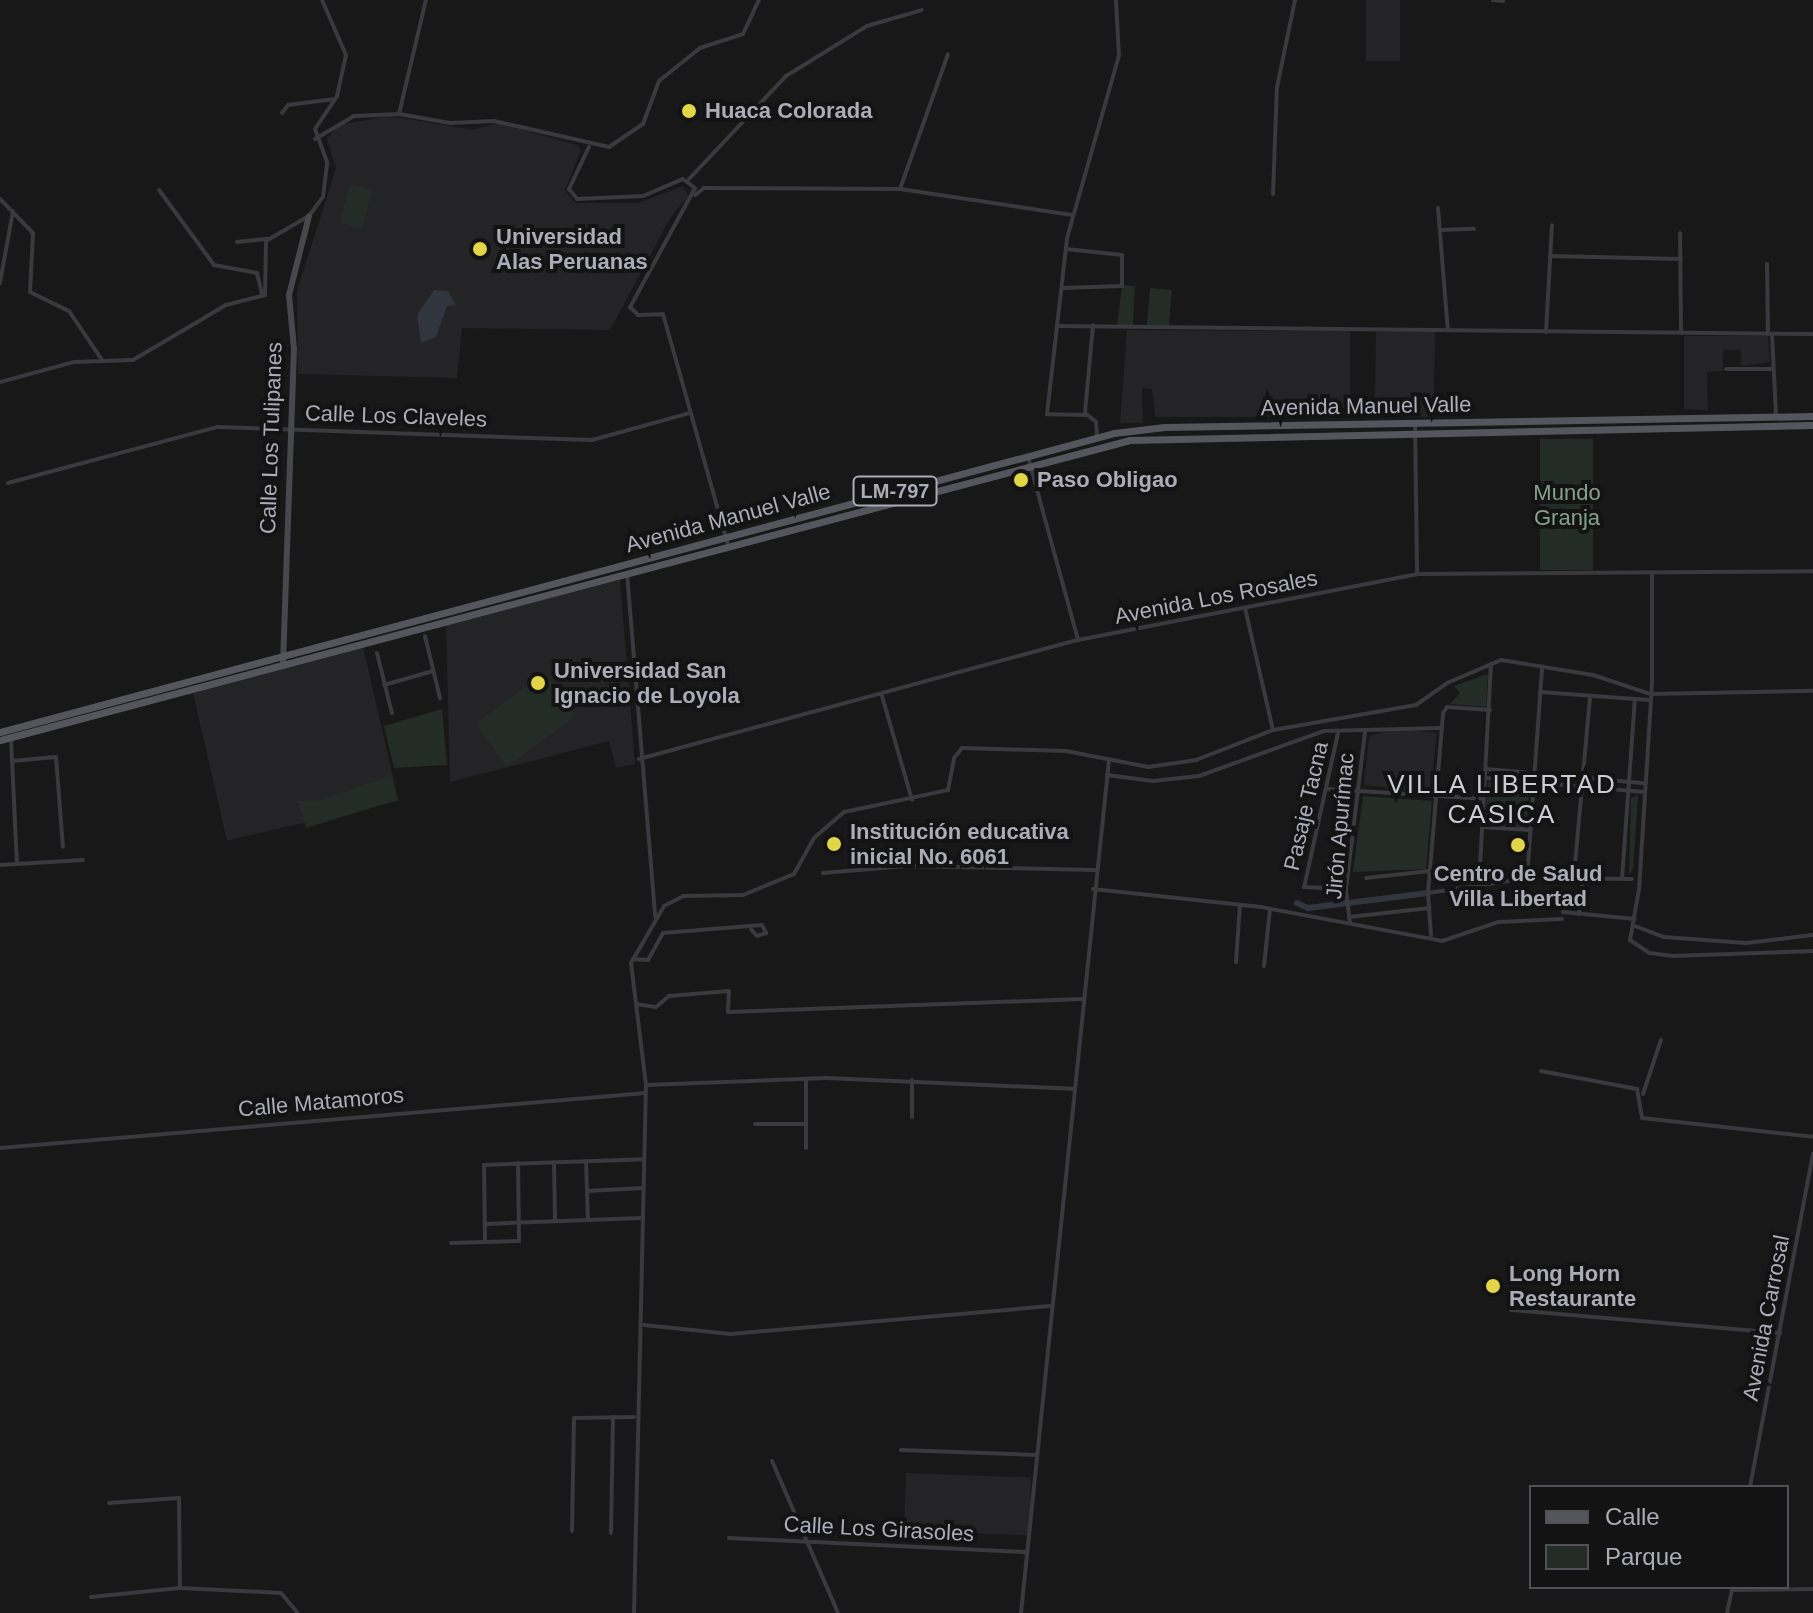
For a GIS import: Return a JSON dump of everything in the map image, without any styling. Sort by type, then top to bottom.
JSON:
[{"type":"main road","name":"Avenida Manuel Valle","points":[[0,740],[72,717],[1028,460],[1097,437],[1165,427],[1813,416]]},
{"type":"main road","name":"Avenida Manuel Valle","points":[[1028,460],[1130,440],[1813,425]]},
{"type":"main road","name":"Avenida Manuel Valle","points":[[0,732],[72,717]]},
{"type":"street","points":[[237,242],[268,239],[309,216],[323,197],[327,166],[315,139],[319,118],[335,99],[345,51],[324,15],[322,0]]},
{"type":"street","points":[[399,114],[426,0]]},
{"type":"street","points":[[315,139],[354,116],[399,114],[459,124],[494,121],[589,147],[609,147],[643,124],[659,81],[700,48],[743,34],[759,0]]},
{"type":"street","points":[[1097,437],[1096,422],[1086,415],[1047,414],[1072,215],[1119,56],[1116,0]]},
{"type":"street","points":[[1273,194],[1277,87],[1295,0]]},
{"type":"street","points":[[1493,0],[1503,0],[1503,9]]},
{"type":"street","points":[[589,147],[569,189],[577,199],[643,196],[689,179],[786,76],[867,26],[922,10]]},
{"type":"street","points":[[900,189],[948,54]]},
{"type":"street","points":[[282,113],[288,105],[335,99]]},
{"type":"street","points":[[689,179],[695,195]]},
{"type":"street","points":[[727,541],[663,314],[638,315],[631,302],[695,195],[704,188],[900,189],[1072,215]]},
{"type":"street","points":[[159,190],[214,265],[257,273],[261,298]]},
{"type":"street","points":[[0,199],[33,233],[30,292],[69,311],[102,360]]},
{"type":"street","points":[[1438,208],[1448,331]]},
{"type":"street","points":[[0,283],[13,209]]},
{"type":"street","name":"Calle Los Tulipanes","points":[[283,660],[290,428],[289,295],[309,216]]},
{"type":"street","points":[[1546,332],[1552,225]]},
{"type":"street","points":[[1440,230],[1474,229]]},
{"type":"street","points":[[1680,233],[1681,333]]},
{"type":"street","points":[[0,382],[102,360],[133,360],[226,305],[261,298],[268,289],[263,252],[268,239]]},
{"type":"street","points":[[1062,288],[1122,286],[1122,255],[1066,249]]},
{"type":"street","points":[[1550,256],[1681,259]]},
{"type":"street","points":[[1767,264],[1776,417]]},
{"type":"street","points":[[1086,415],[1093,325]]},
{"type":"street","points":[[1057,326],[1813,334]]},
{"type":"street","points":[[1726,369],[1773,369]]},
{"type":"street","name":"Calle Los Claveles","points":[[8,483],[189,430],[290,428],[592,440],[690,413]]},
{"type":"street","points":[[1415,423],[1417,574]]},
{"type":"street","points":[[1028,460],[1078,640]]},
{"type":"street","points":[[626,568],[639,759],[655,917]]},
{"type":"street","name":"Avenida Los Rosales","points":[[639,759],[882,696],[1078,640],[1417,574],[1813,571]]},
{"type":"street","points":[[1652,573],[1650,697],[1634,947],[1660,954],[1763,957],[1813,951]]},
{"type":"street","points":[[1245,608],[1273,730]]},
{"type":"street","points":[[425,636],[440,698]]},
{"type":"street","points":[[377,653],[392,713]]},
{"type":"street","points":[[634,1613],[634,1417],[644,1325],[642,1218],[646,1085],[633,959],[655,917],[684,896],[743,895],[794,874],[831,820],[948,790],[954,758],[962,748],[1066,751],[1148,767],[1196,760],[1273,730],[1416,705],[1491,663],[1542,667],[1650,697]]},
{"type":"street","points":[[1479,885],[1491,663]]},
{"type":"street","points":[[1527,878],[1542,667]]},
{"type":"street","points":[[384,685],[433,671]]},
{"type":"street","points":[[1540,692],[1635,699],[1813,691]]},
{"type":"street","points":[[882,696],[912,800]]},
{"type":"street","points":[[1574,876],[1590,696]]},
{"type":"street","points":[[1622,879],[1635,699]]},
{"type":"street","points":[[1431,936],[1428,893],[1440,728],[1447,707],[1490,710]]},
{"type":"street","points":[[1107,775],[1153,781],[1199,776],[1276,745],[1338,733],[1440,728]]},
{"type":"street","name":"Jirón Apurímac","points":[[1350,920],[1346,889],[1365,731]]},
{"type":"street","name":"Pasaje Tacna","points":[[1338,733],[1304,887],[1346,889]]},
{"type":"street","points":[[11,737],[17,864]]},
{"type":"street","points":[[12,761],[56,757],[63,847]]},
{"type":"street","points":[[1021,1613],[1093,889],[1109,760]]},
{"type":"street","points":[[1486,769],[1644,783]]},
{"type":"street","points":[[1485,778],[1644,792]]},
{"type":"street","points":[[1326,789],[1484,799]]},
{"type":"street","points":[[1482,827],[1529,830]]},
{"type":"street","points":[[0,865],[83,860]]},
{"type":"street","points":[[823,873],[906,866],[1095,870]]},
{"type":"street","points":[[1366,878],[1430,871]]},
{"type":"street","points":[[1428,893],[1527,878],[1574,876],[1632,879]]},
{"type":"street","points":[[1579,914],[1583,877]]},
{"type":"street","points":[[1093,889],[1350,920],[1453,940],[1498,922],[1562,919]]},
{"type":"street","points":[[1236,962],[1240,905]]},
{"type":"street","points":[[1350,920],[1429,908]]},
{"type":"street","points":[[1264,966],[1270,909]]},
{"type":"street","points":[[1563,912],[1635,919]]},
{"type":"street","points":[[1635,926],[1664,937],[1746,943],[1813,935]]},
{"type":"street","points":[[633,959],[648,960],[663,933],[751,929]]},
{"type":"street","points":[[636,1004],[656,1007],[669,996],[729,991],[728,1012],[1082,999]]},
{"type":"street","points":[[1661,1040],[1643,1094],[1642,1118],[1813,1137]]},
{"type":"street","points":[[1541,1071],[1643,1094]]},
{"type":"street","points":[[646,1085],[806,1079],[912,1080],[1073,1089]]},
{"type":"street","points":[[806,1079],[806,1148]]},
{"type":"street","points":[[912,1080],[912,1117]]},
{"type":"street","name":"Calle Matamoros","points":[[0,1148],[646,1093]]},
{"type":"street","points":[[755,1124],[806,1124]]},
{"type":"street","name":"Avenida Carrosal","points":[[1750,1485],[1813,1154]]},
{"type":"street","points":[[485,1242],[484,1165],[644,1159]]},
{"type":"street","points":[[586,1161],[588,1220]]},
{"type":"street","points":[[554,1162],[555,1221]]},
{"type":"street","points":[[451,1243],[519,1241],[518,1163]]},
{"type":"street","points":[[587,1191],[643,1188]]},
{"type":"street","points":[[485,1224],[642,1218]]},
{"type":"street","points":[[644,1325],[731,1334],[1050,1306]]},
{"type":"street","points":[[1511,1310],[1780,1333]]},
{"type":"street","points":[[611,1533],[613,1417]]},
{"type":"street","points":[[572,1531],[574,1418],[634,1417]]},
{"type":"street","points":[[901,1450],[1037,1455]]},
{"type":"street","points":[[772,1461],[838,1613]]},
{"type":"street","points":[[109,1503],[180,1499],[180,1588]]},
{"type":"street","name":"Calle Los Girasoles","points":[[729,1538],[1027,1553]]},
{"type":"street","points":[[91,1597],[180,1588],[281,1593],[298,1613]]},
{"type":"street","points":[[1727,1613],[1732,1589]]},
{"type":"street","points":[[1789,1589],[1813,1589]]},
{"type":"shaded area","points":[[1366,0],[1400,0],[1400,61],[1366,61]]},
{"type":"shaded area","name":"Universidad Alas Peruanas","points":[[389,116],[474,130],[497,123],[577,145],[581,150],[565,190],[575,203],[638,203],[683,186],[689,196],[672,215],[610,330],[462,328],[457,378],[298,374],[297,291],[336,168],[327,139],[339,125]]},
{"type":"shaded area","points":[[434,290],[448,291],[456,305],[447,306],[436,337],[421,343],[417,315]]},
{"type":"shaded area","points":[[1127,330],[1350,331],[1350,417],[1155,417],[1152,389],[1142,388],[1143,423],[1120,423]]},
{"type":"shaded area","points":[[1376,331],[1435,332],[1434,417],[1375,416]]},
{"type":"shaded area","points":[[1684,336],[1768,336],[1770,362],[1741,366],[1741,350],[1723,350],[1723,371],[1707,372],[1708,410],[1684,409]]},
{"type":"shaded area","name":"Universidad San Ignacio de Loyola","points":[[620,580],[635,764],[616,768],[609,741],[450,782],[446,625]]},
{"type":"shaded area","points":[[363,647],[399,801],[227,841],[192,687]]},
{"type":"shaded area","points":[[1396,729],[1437,733],[1430,793],[1364,785],[1369,736]]},
{"type":"shaded area","points":[[906,1473],[1031,1477],[1029,1535],[904,1531]]},
{"type":"green space","points":[[350,184],[372,190],[362,229],[340,223]]},
{"type":"green space","points":[[1122,285],[1135,286],[1133,325],[1117,325]]},
{"type":"green space","points":[[1150,288],[1172,290],[1169,327],[1147,325]]},
{"type":"green space","name":"Mundo Granja","points":[[1540,439],[1593,439],[1593,570],[1540,570]]},
{"type":"green space","points":[[545,673],[576,716],[507,766],[475,724]]},
{"type":"green space","points":[[1488,674],[1486,707],[1450,704],[1460,693],[1454,686]]},
{"type":"green space","points":[[442,709],[447,765],[394,768],[384,726]]},
{"type":"green space","points":[[391,775],[397,800],[306,828],[298,801],[320,801]]},
{"type":"green space","points":[[1488,782],[1530,786],[1526,828],[1484,825]]},
{"type":"green space","points":[[1638,795],[1633,869],[1629,875],[1631,798]]},
{"type":"green space","points":[[1363,796],[1432,801],[1426,869],[1353,872]]},
{"type":"waterway","points":[[1297,903],[1308,908],[1428,893]]},
{"type":"place","name":"Huaca Colorada","points":[[689,111]]},
{"type":"place","name":"Universidad Alas Peruanas","points":[[480,249]]},
{"type":"place","name":"Paso Obligao","points":[[1021,480]]},
{"type":"place","name":"Universidad San Ignacio de Loyola","points":[[538,683]]},
{"type":"place","name":"Institución educativa inicial No. 6061","points":[[834,844]]},
{"type":"place","name":"Centro de Salud Villa Libertad","points":[[1518,845]]},
{"type":"place","name":"Long Horn Restaurante","points":[[1493,1286]]},
{"type":"district","name":"VILLA LIBERTAD CASICA","points":[[1502,800]]}]
